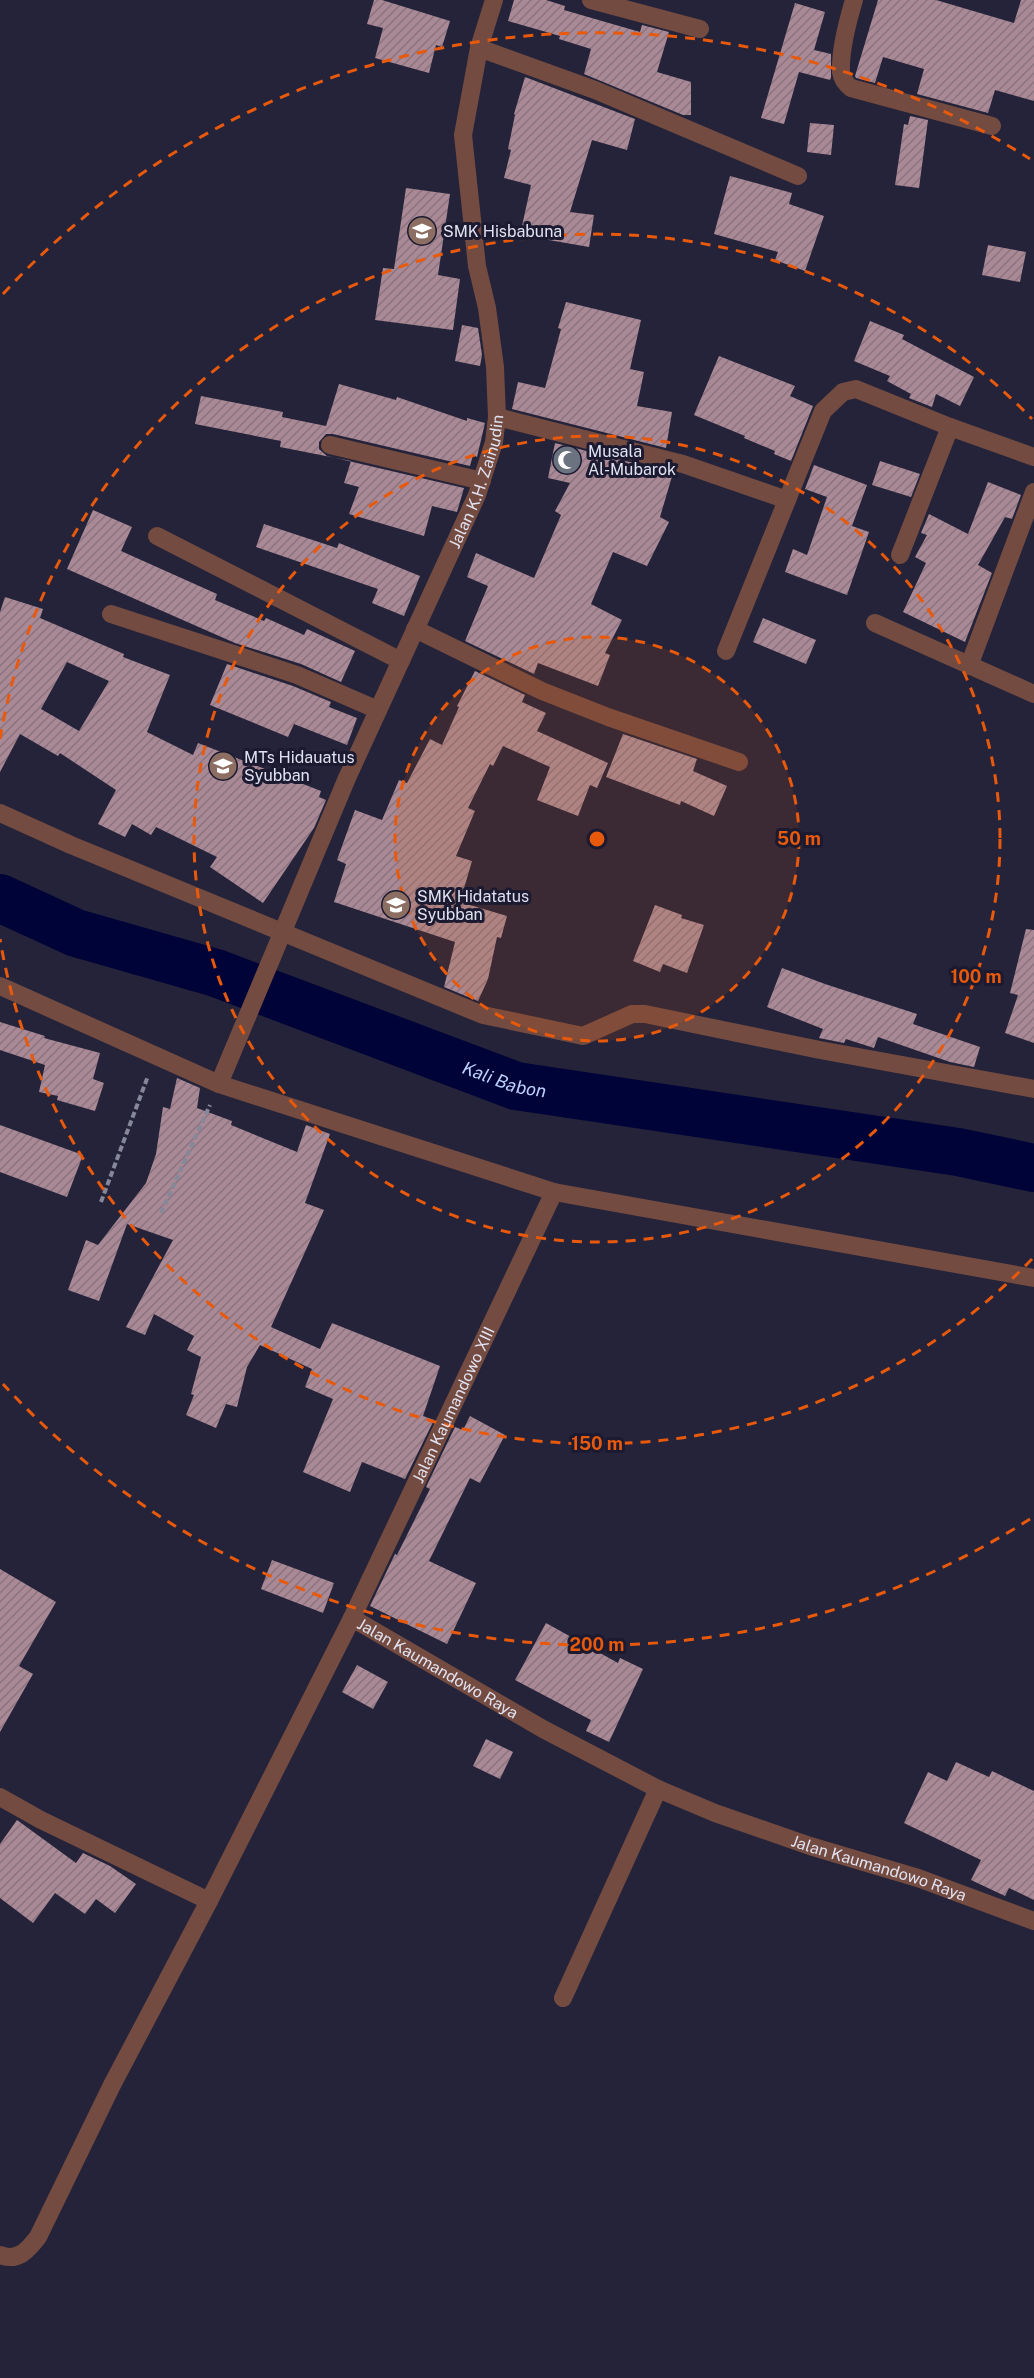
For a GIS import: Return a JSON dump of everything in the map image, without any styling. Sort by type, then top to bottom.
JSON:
[{"type":"street","name":"Jalan K.H. Zainudin","points":[[221,1081],[347,778],[482,480],[494,442],[497,417],[495,367],[487,308],[477,266],[463,135],[479,48],[494,0]]},
{"type":"street","points":[[591,0],[700,29]]},
{"type":"street","points":[[854,0],[844,44],[841,73],[844,82],[850,88],[992,126]]},
{"type":"street","points":[[479,48],[595,90],[798,176]]},
{"type":"street","points":[[726,651],[823,411],[843,392],[856,389],[872,394],[950,427],[1034,457]]},
{"type":"street","points":[[497,417],[683,464],[787,500]]},
{"type":"street","points":[[900,555],[950,427]]},
{"type":"street","points":[[330,445],[482,480]]},
{"type":"street","points":[[969,666],[1034,492]]},
{"type":"street","points":[[157,536],[401,661]]},
{"type":"street","points":[[111,614],[297,675],[378,710]]},
{"type":"street","points":[[875,623],[1034,694]]},
{"type":"street","points":[[416,630],[542,692],[739,762]]},
{"type":"street","points":[[0,813],[483,1015],[577,1035],[586,1034],[632,1014],[645,1014],[820,1050],[1034,1089]]},
{"type":"street","points":[[0,986],[155,1056],[221,1081],[554,1192],[1034,1278]]},
{"type":"street","name":"Jalan Kaumandowo XIII","points":[[352,1618],[554,1192]]},
{"type":"street","name":"Jalan Kaumandowo Raya","points":[[0,2255],[14,2257],[22,2254],[38,2237],[112,2085],[209,1901],[352,1618],[543,1730],[658,1789],[725,1817],[810,1846],[918,1878],[1034,1921]]},
{"type":"street","points":[[563,1998],[658,1789]]},
{"type":"street","points":[[0,1797],[41,1820],[209,1901]]},
{"type":"path","points":[[101,1202],[155,1056]]},
{"type":"path","points":[[160,1213],[221,1081]]},
{"type":"building","points":[[374,0],[382,0],[450,21],[442,47],[436,45],[429,73],[375,58],[383,28],[367,24]]},
{"type":"building","points":[[514,0],[546,0],[565,6],[564,10],[640,32],[642,25],[669,32],[657,72],[691,82],[691,115],[683,115],[584,74],[591,49],[559,39],[560,36],[508,21]]},
{"type":"building","points":[[878,0],[936,0],[1014,23],[1021,0],[1034,0],[1034,101],[995,90],[988,113],[917,94],[924,69],[883,57],[875,83],[856,78]]},
{"type":"building","points":[[795,3],[825,12],[814,50],[831,54],[831,78],[830,80],[799,72],[784,124],[761,118]]},
{"type":"building","points":[[525,77],[635,119],[627,150],[592,140],[570,212],[594,215],[589,247],[520,235],[531,185],[504,178],[511,150],[508,149],[514,114]]},
{"type":"building","points":[[910,116],[928,120],[919,188],[895,185],[904,124],[908,125]]},
{"type":"building","points":[[810,123],[834,125],[831,155],[807,152]]},
{"type":"building","points":[[730,176],[792,193],[789,204],[824,216],[805,271],[775,260],[778,252],[714,234]]},
{"type":"building","name":"SMK Hisbabuna","points":[[406,188],[450,194],[438,275],[460,279],[453,330],[375,320],[383,268],[394,269]]},
{"type":"building","points":[[988,245],[1026,252],[1020,282],[982,275]]},
{"type":"building","points":[[566,302],[641,320],[630,369],[644,372],[637,406],[672,412],[666,448],[512,409],[518,382],[545,388]]},
{"type":"building","points":[[870,321],[904,335],[902,339],[974,377],[960,406],[936,394],[932,407],[909,398],[911,394],[887,381],[890,376],[854,361]]},
{"type":"building","points":[[462,325],[478,328],[482,355],[480,366],[455,361]]},
{"type":"building","points":[[719,356],[795,386],[790,396],[813,406],[791,461],[774,454],[775,451],[744,438],[745,436],[694,415]]},
{"type":"building","points":[[339,384],[396,400],[397,397],[467,421],[467,418],[485,423],[477,457],[473,455],[470,466],[326,434],[319,442],[319,449],[327,456],[334,458],[280,447],[281,441],[195,424],[201,396],[283,412],[282,417],[326,426]]},
{"type":"building","points":[[555,443],[673,473],[660,517],[669,522],[647,566],[613,552],[591,604],[622,620],[605,653],[610,655],[598,686],[538,663],[534,674],[465,641],[488,586],[467,577],[476,553],[534,578],[561,515],[555,511],[570,483],[548,478]]},
{"type":"building","points":[[880,461],[920,474],[911,497],[872,485]]},
{"type":"building","points":[[351,462],[464,488],[457,512],[432,506],[424,536],[349,514],[359,487],[344,483]]},
{"type":"building","points":[[814,465],[867,485],[852,526],[869,532],[847,595],[785,572],[793,549],[807,555],[827,497],[805,489]]},
{"type":"building","points":[[988,482],[1021,495],[1012,519],[1005,517],[978,565],[992,573],[965,642],[903,612],[926,563],[915,557],[927,535],[921,533],[929,514],[968,534]]},
{"type":"building","points":[[93,510],[132,527],[121,551],[217,594],[215,600],[264,621],[266,618],[304,635],[307,629],[355,651],[341,682],[301,664],[235,643],[67,569]]},
{"type":"building","points":[[264,524],[337,548],[339,543],[420,576],[404,616],[372,603],[378,589],[256,547]]},
{"type":"building","points":[[5,597],[43,609],[40,618],[124,654],[123,657],[170,675],[147,732],[193,755],[198,743],[321,791],[319,797],[326,800],[314,828],[263,903],[210,867],[217,857],[156,827],[151,835],[132,824],[125,837],[98,824],[116,790],[60,753],[58,756],[20,734],[0,772],[0,612]],"holes":[[[67,662],[109,681],[79,731],[41,709]]]},
{"type":"building","points":[[763,618],[816,640],[806,664],[753,642]]},
{"type":"building","points":[[227,664],[293,686],[331,702],[329,707],[357,718],[347,745],[294,724],[288,737],[210,705]]},
{"type":"building","points":[[475,671],[525,695],[522,702],[546,713],[537,731],[608,763],[597,788],[590,785],[578,816],[537,800],[550,767],[503,746],[493,766],[490,764],[468,808],[475,811],[456,856],[472,861],[460,902],[507,916],[501,938],[497,937],[488,979],[478,1001],[444,987],[455,942],[334,902],[346,864],[337,860],[355,810],[382,820],[399,780],[407,783],[430,739],[442,745],[459,707],[457,706]]},
{"type":"building","points":[[623,734],[697,759],[693,771],[727,786],[714,816],[681,801],[680,805],[606,777]]},
{"type":"building","points":[[655,905],[682,915],[681,918],[704,925],[687,973],[663,964],[660,972],[633,961]]},
{"type":"building","points":[[1026,929],[1034,930],[1034,1043],[1005,1033],[1018,995],[1010,993]]},
{"type":"building","points":[[782,968],[917,1014],[913,1024],[980,1047],[974,1067],[950,1062],[878,1037],[874,1048],[846,1039],[844,1043],[819,1038],[823,1029],[767,1007]]},
{"type":"building","points":[[0,1022],[45,1036],[44,1038],[100,1053],[93,1079],[104,1083],[95,1111],[57,1100],[58,1096],[39,1092],[45,1065],[0,1050]]},
{"type":"building","points":[[177,1078],[200,1088],[197,1108],[232,1121],[231,1125],[297,1152],[306,1125],[330,1134],[305,1203],[324,1210],[271,1327],[320,1349],[332,1323],[440,1366],[423,1416],[434,1420],[405,1479],[362,1462],[350,1492],[303,1472],[333,1399],[305,1387],[312,1369],[260,1345],[247,1367],[237,1407],[226,1404],[216,1428],[186,1415],[194,1395],[191,1394],[201,1357],[187,1350],[194,1336],[154,1314],[145,1335],[126,1327],[173,1240],[127,1224],[99,1301],[68,1290],[86,1240],[98,1245],[146,1183],[156,1154],[163,1107],[170,1109]]},
{"type":"building","points":[[0,1125],[83,1155],[67,1197],[0,1172]]},
{"type":"building","points":[[470,1416],[505,1435],[480,1483],[470,1478],[429,1561],[476,1583],[447,1644],[370,1606],[430,1489],[426,1487],[455,1427],[463,1430]]},
{"type":"building","points":[[272,1560],[334,1583],[323,1613],[261,1589]]},
{"type":"building","points":[[0,1569],[56,1602],[19,1666],[33,1674],[0,1732]]},
{"type":"building","points":[[546,1623],[618,1663],[620,1658],[643,1669],[609,1742],[586,1731],[591,1720],[515,1680]]},
{"type":"building","points":[[357,1665],[388,1682],[373,1709],[342,1692]]},
{"type":"building","points":[[486,1739],[513,1752],[500,1779],[473,1766]]},
{"type":"building","points":[[956,1762],[989,1777],[992,1771],[1034,1791],[1034,1900],[1009,1888],[1005,1896],[971,1880],[981,1860],[904,1823],[928,1772],[947,1781]]},
{"type":"building","points":[[17,1820],[76,1863],[83,1853],[110,1866],[136,1884],[115,1913],[96,1899],[85,1914],[55,1893],[33,1923],[0,1898],[0,1844]]},
{"type":"waterway","name":"Kali Babon","points":[[0,898],[76,933],[216,973],[516,1086],[958,1152],[1034,1168]]},
{"type":"place","name":"SMK Hisbabuna","points":[[422,231]]},
{"type":"place","name":"Musala Al-Mubarok","points":[[567,460]]},
{"type":"place","name":"MTs Hidauatus Syubban","points":[[223,766]]},
{"type":"place","name":"SMK Hidatatus Syubban","points":[[396,905]]}]
